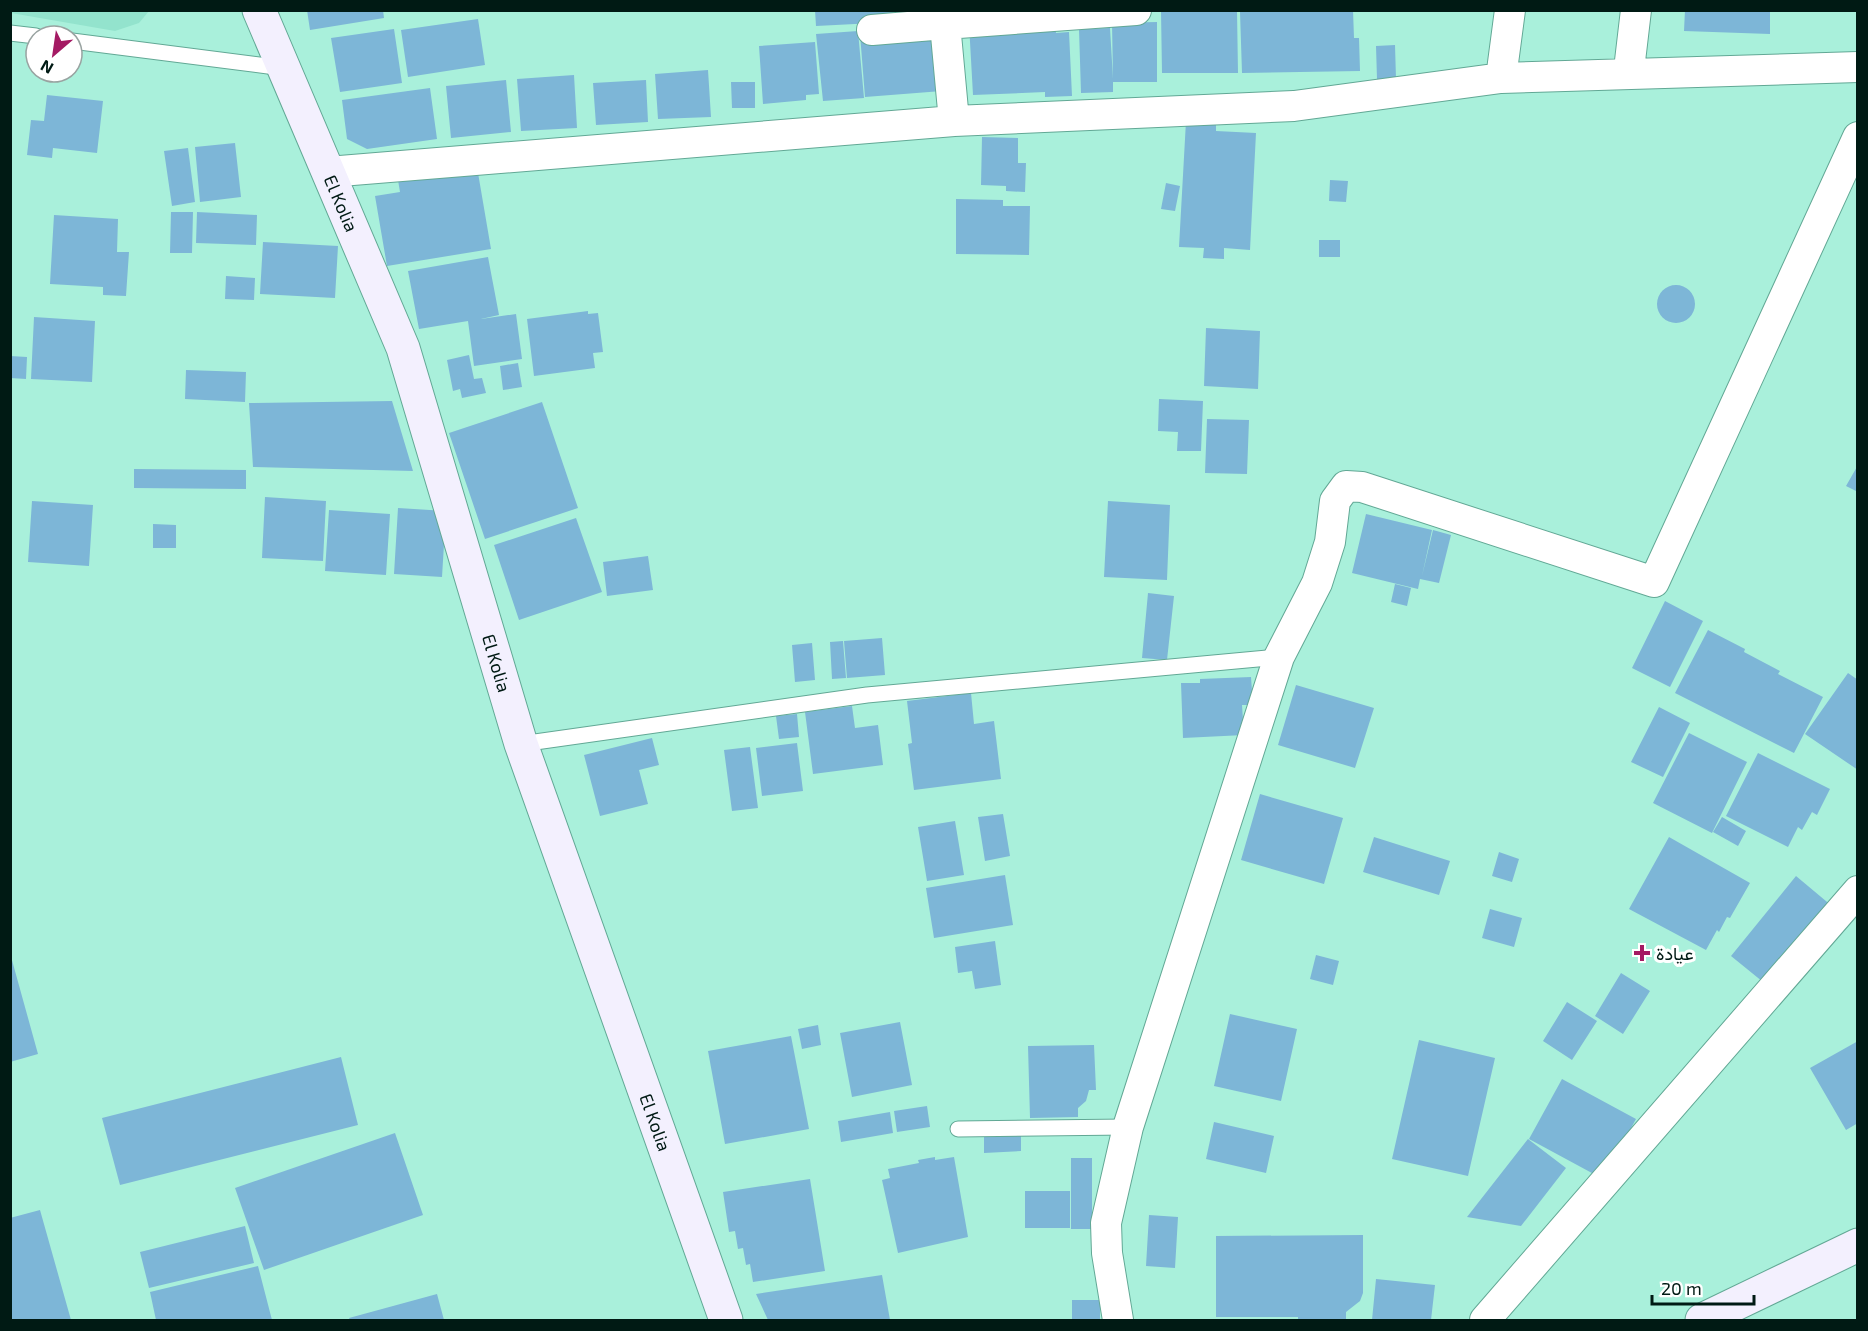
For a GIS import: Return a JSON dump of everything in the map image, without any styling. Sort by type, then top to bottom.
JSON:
[{"type":"street","name":"El Kolia","points":[[259,10],[403,348],[521,744],[726,1320]]},
{"type":"street","points":[[872,30],[1136,10]]},
{"type":"street","points":[[1501,78],[1510,10]]},
{"type":"street","points":[[1634,74],[1630,61],[1636,10]]},
{"type":"street","points":[[945,24],[954,120]]},
{"type":"street","points":[[328,172],[954,120],[1294,106],[1501,78],[1857,67]]},
{"type":"street","points":[[1118,1320],[1107,1253],[1106,1223],[1128,1127],[1279,657],[1317,583],[1330,542],[1335,501],[1346,486],[1362,487],[1654,582],[1857,138]]},
{"type":"street","points":[[1485,1320],[1857,891]]},
{"type":"street","points":[[1702,1320],[1857,1245]]},
{"type":"lane","points":[[84,43],[284,68]]},
{"type":"lane","points":[[521,744],[867,695],[1279,657]]},
{"type":"lane","points":[[958,1129],[1128,1127]]},
{"type":"shaded area","points":[[11,10],[149,11],[139,23],[115,31],[11,13]]},
{"type":"building","points":[[307,10],[383,10],[384,18],[310,30]]},
{"type":"building","points":[[815,10],[893,10],[894,22],[816,26]]},
{"type":"building","points":[[1353,10],[1354,38],[1359,38],[1360,71],[1242,73],[1240,12]]},
{"type":"building","points":[[1685,10],[1770,10],[1770,34],[1684,31]]},
{"type":"building","points":[[1161,11],[1237,11],[1238,73],[1162,73]]},
{"type":"building","points":[[478,19],[485,65],[408,77],[401,30]]},
{"type":"building","points":[[1055,20],[1056,33],[1069,32],[1072,96],[1045,97],[1045,92],[973,95],[969,24]]},
{"type":"building","points":[[1157,22],[1157,82],[1113,82],[1113,92],[1081,93],[1079,29],[1110,28],[1113,79],[1112,23]]},
{"type":"building","points":[[937,28],[942,91],[865,97],[860,34]]},
{"type":"building","points":[[394,29],[402,83],[340,92],[331,38]]},
{"type":"building","points":[[858,31],[864,98],[823,101],[816,34]]},
{"type":"building","points":[[815,42],[819,94],[806,95],[806,100],[763,104],[759,46]]},
{"type":"building","points":[[1395,45],[1396,79],[1377,79],[1376,46]]},
{"type":"building","points":[[708,70],[711,117],[658,119],[655,74]]},
{"type":"building","points":[[574,75],[577,128],[521,131],[517,79]]},
{"type":"building","points":[[506,80],[511,132],[451,138],[446,86]]},
{"type":"building","points":[[646,80],[648,122],[596,125],[593,83]]},
{"type":"building","points":[[731,82],[755,82],[755,108],[732,108]]},
{"type":"building","points":[[430,88],[437,139],[367,149],[347,139],[342,100]]},
{"type":"building","points":[[47,95],[103,101],[97,153],[53,148],[52,158],[27,155],[31,120],[44,121]]},
{"type":"building","points":[[1186,121],[1216,123],[1216,131],[1256,133],[1250,250],[1224,248],[1224,259],[1203,258],[1204,248],[1179,247]]},
{"type":"building","points":[[982,137],[1018,138],[1018,163],[1026,163],[1025,192],[1006,191],[1006,186],[981,185]]},
{"type":"building","points":[[235,143],[241,197],[200,202],[195,147]]},
{"type":"building","points":[[188,148],[195,202],[172,206],[164,151]]},
{"type":"building","points":[[477,167],[491,249],[387,266],[375,196],[400,192],[398,180]]},
{"type":"building","points":[[1330,180],[1348,181],[1346,202],[1329,201]]},
{"type":"building","points":[[1166,183],[1180,186],[1175,211],[1161,209]]},
{"type":"building","points":[[956,199],[1003,200],[1003,206],[1030,206],[1029,255],[956,254]]},
{"type":"building","points":[[171,212],[193,212],[192,253],[170,253]]},
{"type":"building","points":[[197,212],[257,215],[256,245],[196,243]]},
{"type":"building","points":[[54,215],[118,219],[117,252],[129,252],[126,296],[103,295],[103,287],[50,284]]},
{"type":"building","points":[[1319,240],[1340,240],[1340,257],[1319,257]]},
{"type":"building","points":[[263,242],[338,246],[335,298],[260,294]]},
{"type":"building","points":[[488,257],[499,315],[481,319],[516,314],[522,359],[474,366],[468,321],[419,329],[408,271]]},
{"type":"building","points":[[226,276],[255,278],[254,300],[225,299]]},
{"type":"building","points":[[1676,285],[1690,290],[1695,304],[1690,318],[1676,323],[1662,318],[1657,304],[1662,290]]},
{"type":"building","points":[[588,311],[588,314],[598,313],[603,352],[593,353],[595,368],[534,376],[527,319]]},
{"type":"building","points":[[34,317],[95,321],[92,382],[31,379]]},
{"type":"building","points":[[1206,328],[1260,331],[1258,389],[1204,386]]},
{"type":"building","points":[[469,355],[474,379],[482,378],[486,393],[462,398],[460,389],[453,391],[447,360]]},
{"type":"building","points":[[10,356],[27,357],[26,379],[10,378]]},
{"type":"building","points":[[518,363],[522,387],[503,390],[500,366]]},
{"type":"building","points":[[186,370],[246,372],[245,402],[185,399]]},
{"type":"building","points":[[1159,399],[1203,401],[1201,451],[1177,451],[1178,432],[1158,431]]},
{"type":"building","points":[[392,401],[413,471],[253,467],[249,403]]},
{"type":"building","points":[[542,402],[578,508],[485,539],[449,433]]},
{"type":"building","points":[[1207,419],[1249,420],[1247,474],[1205,473]]},
{"type":"building","points":[[1858,465],[1858,492],[1846,486]]},
{"type":"building","points":[[134,469],[246,470],[246,489],[134,488]]},
{"type":"building","points":[[265,497],[326,501],[323,561],[262,558]]},
{"type":"building","points":[[32,501],[93,505],[89,566],[28,562]]},
{"type":"building","points":[[1108,501],[1170,505],[1167,580],[1104,577]]},
{"type":"building","points":[[398,508],[446,511],[442,577],[394,574]]},
{"type":"building","points":[[329,510],[390,514],[386,575],[325,571]]},
{"type":"building","points":[[1366,514],[1432,530],[1422,576],[1433,530],[1451,535],[1439,583],[1420,579],[1418,589],[1352,573]]},
{"type":"building","points":[[576,518],[602,592],[519,620],[494,545]]},
{"type":"building","points":[[153,524],[176,525],[176,548],[153,548]]},
{"type":"building","points":[[648,556],[653,590],[607,596],[603,562]]},
{"type":"building","points":[[1395,584],[1411,588],[1407,606],[1391,602]]},
{"type":"building","points":[[1148,593],[1174,596],[1167,660],[1142,658]]},
{"type":"building","points":[[1665,601],[1703,621],[1670,687],[1632,668]]},
{"type":"building","points":[[1708,630],[1780,671],[1778,674],[1823,697],[1794,753],[1675,693]]},
{"type":"building","points":[[882,638],[885,675],[847,678],[844,641]]},
{"type":"building","points":[[843,641],[846,678],[832,679],[830,642]]},
{"type":"building","points":[[812,643],[815,680],[795,682],[792,645]]},
{"type":"building","points":[[1848,673],[1858,680],[1858,770],[1805,734]]},
{"type":"building","points":[[1251,677],[1253,705],[1242,705],[1244,735],[1183,738],[1181,683],[1200,683],[1200,679]]},
{"type":"building","points":[[1296,685],[1374,708],[1355,768],[1278,745]]},
{"type":"building","points":[[971,693],[974,724],[994,721],[1001,779],[914,790],[908,744],[912,743],[907,701]]},
{"type":"building","points":[[852,706],[855,728],[878,725],[883,765],[813,774],[805,712]]},
{"type":"building","points":[[1659,707],[1690,723],[1663,777],[1631,762]]},
{"type":"building","points":[[797,714],[799,737],[779,739],[776,716]]},
{"type":"building","points":[[1689,733],[1747,762],[1712,833],[1653,803]]},
{"type":"building","points":[[652,738],[659,765],[639,770],[648,804],[600,816],[584,755]]},
{"type":"building","points":[[797,743],[803,791],[762,796],[756,748]]},
{"type":"building","points":[[750,747],[758,808],[732,811],[724,750]]},
{"type":"building","points":[[1758,753],[1830,789],[1817,815],[1812,812],[1802,830],[1798,827],[1788,847],[1726,816]]},
{"type":"building","points":[[1260,794],[1343,818],[1324,884],[1241,860]]},
{"type":"building","points":[[1003,814],[1010,856],[985,861],[978,817]]},
{"type":"building","points":[[1722,817],[1746,831],[1738,846],[1713,832]]},
{"type":"building","points":[[955,821],[964,875],[927,881],[918,827]]},
{"type":"building","points":[[1374,837],[1450,861],[1439,895],[1363,872]]},
{"type":"building","points":[[1669,837],[1750,883],[1730,918],[1727,917],[1719,932],[1717,930],[1706,950],[1629,909]]},
{"type":"building","points":[[1499,852],[1519,859],[1512,882],[1492,876]]},
{"type":"building","points":[[1005,875],[1013,925],[934,938],[926,888]]},
{"type":"building","points":[[1796,876],[1851,922],[1784,999],[1731,956]]},
{"type":"building","points":[[1490,909],[1522,918],[1514,947],[1482,938]]},
{"type":"building","points":[[995,941],[1001,985],[975,989],[972,971],[958,973],[955,947]]},
{"type":"building","points":[[10,953],[38,1054],[10,1062]]},
{"type":"building","points":[[1316,955],[1339,961],[1333,985],[1310,979]]},
{"type":"building","points":[[1621,973],[1650,991],[1623,1034],[1595,1016]]},
{"type":"building","points":[[1567,1002],[1597,1021],[1572,1060],[1543,1041]]},
{"type":"building","points":[[1230,1014],[1297,1029],[1281,1101],[1214,1086]]},
{"type":"building","points":[[900,1022],[912,1085],[852,1097],[840,1033]]},
{"type":"building","points":[[818,1025],[821,1045],[802,1049],[798,1029]]},
{"type":"building","points":[[791,1036],[809,1129],[725,1144],[708,1051]]},
{"type":"building","points":[[1419,1040],[1495,1058],[1468,1176],[1392,1159]]},
{"type":"building","points":[[1858,1041],[1858,1123],[1846,1130],[1810,1068]]},
{"type":"building","points":[[1094,1045],[1096,1090],[1089,1090],[1086,1101],[1078,1108],[1078,1117],[1030,1118],[1028,1046]]},
{"type":"building","points":[[341,1057],[358,1125],[120,1185],[102,1118]]},
{"type":"building","points":[[1562,1079],[1636,1119],[1603,1179],[1529,1139]]},
{"type":"building","points":[[927,1106],[930,1127],[897,1132],[894,1111]]},
{"type":"building","points":[[890,1112],[893,1133],[841,1142],[838,1121]]},
{"type":"building","points":[[1214,1122],[1274,1136],[1266,1173],[1206,1159]]},
{"type":"building","points":[[395,1133],[423,1215],[264,1270],[235,1188]]},
{"type":"building","points":[[984,1133],[1021,1133],[1021,1151],[984,1153]]},
{"type":"building","points":[[1528,1139],[1566,1168],[1521,1226],[1467,1217]]},
{"type":"building","points":[[935,1157],[935,1160],[954,1157],[968,1237],[898,1253],[882,1180],[890,1178],[888,1169],[919,1163],[918,1160]]},
{"type":"building","points":[[1071,1158],[1092,1158],[1092,1213],[1098,1212],[1098,1229],[1071,1229]]},
{"type":"building","points":[[810,1179],[825,1271],[753,1282],[750,1264],[746,1265],[743,1248],[738,1249],[735,1231],[729,1232],[723,1192]]},
{"type":"building","points":[[1025,1191],[1070,1191],[1070,1228],[1025,1228]]},
{"type":"building","points":[[40,1210],[71,1320],[10,1320],[10,1218]]},
{"type":"building","points":[[1149,1215],[1178,1217],[1175,1268],[1146,1266]]},
{"type":"building","points":[[245,1226],[254,1263],[149,1288],[140,1252]]},
{"type":"building","points":[[1363,1235],[1363,1293],[1360,1301],[1346,1312],[1346,1320],[1298,1320],[1298,1317],[1216,1317],[1216,1236]]},
{"type":"building","points":[[258,1266],[272,1320],[156,1320],[150,1292]]},
{"type":"building","points":[[882,1275],[890,1320],[768,1320],[756,1294]]},
{"type":"building","points":[[1376,1279],[1435,1285],[1431,1320],[1372,1320]]},
{"type":"building","points":[[437,1294],[444,1320],[350,1320],[349,1318]]},
{"type":"building","points":[[1072,1300],[1100,1300],[1100,1320],[1072,1320]]},
{"type":"place","name":"عيادة","points":[[1642,953]]}]
